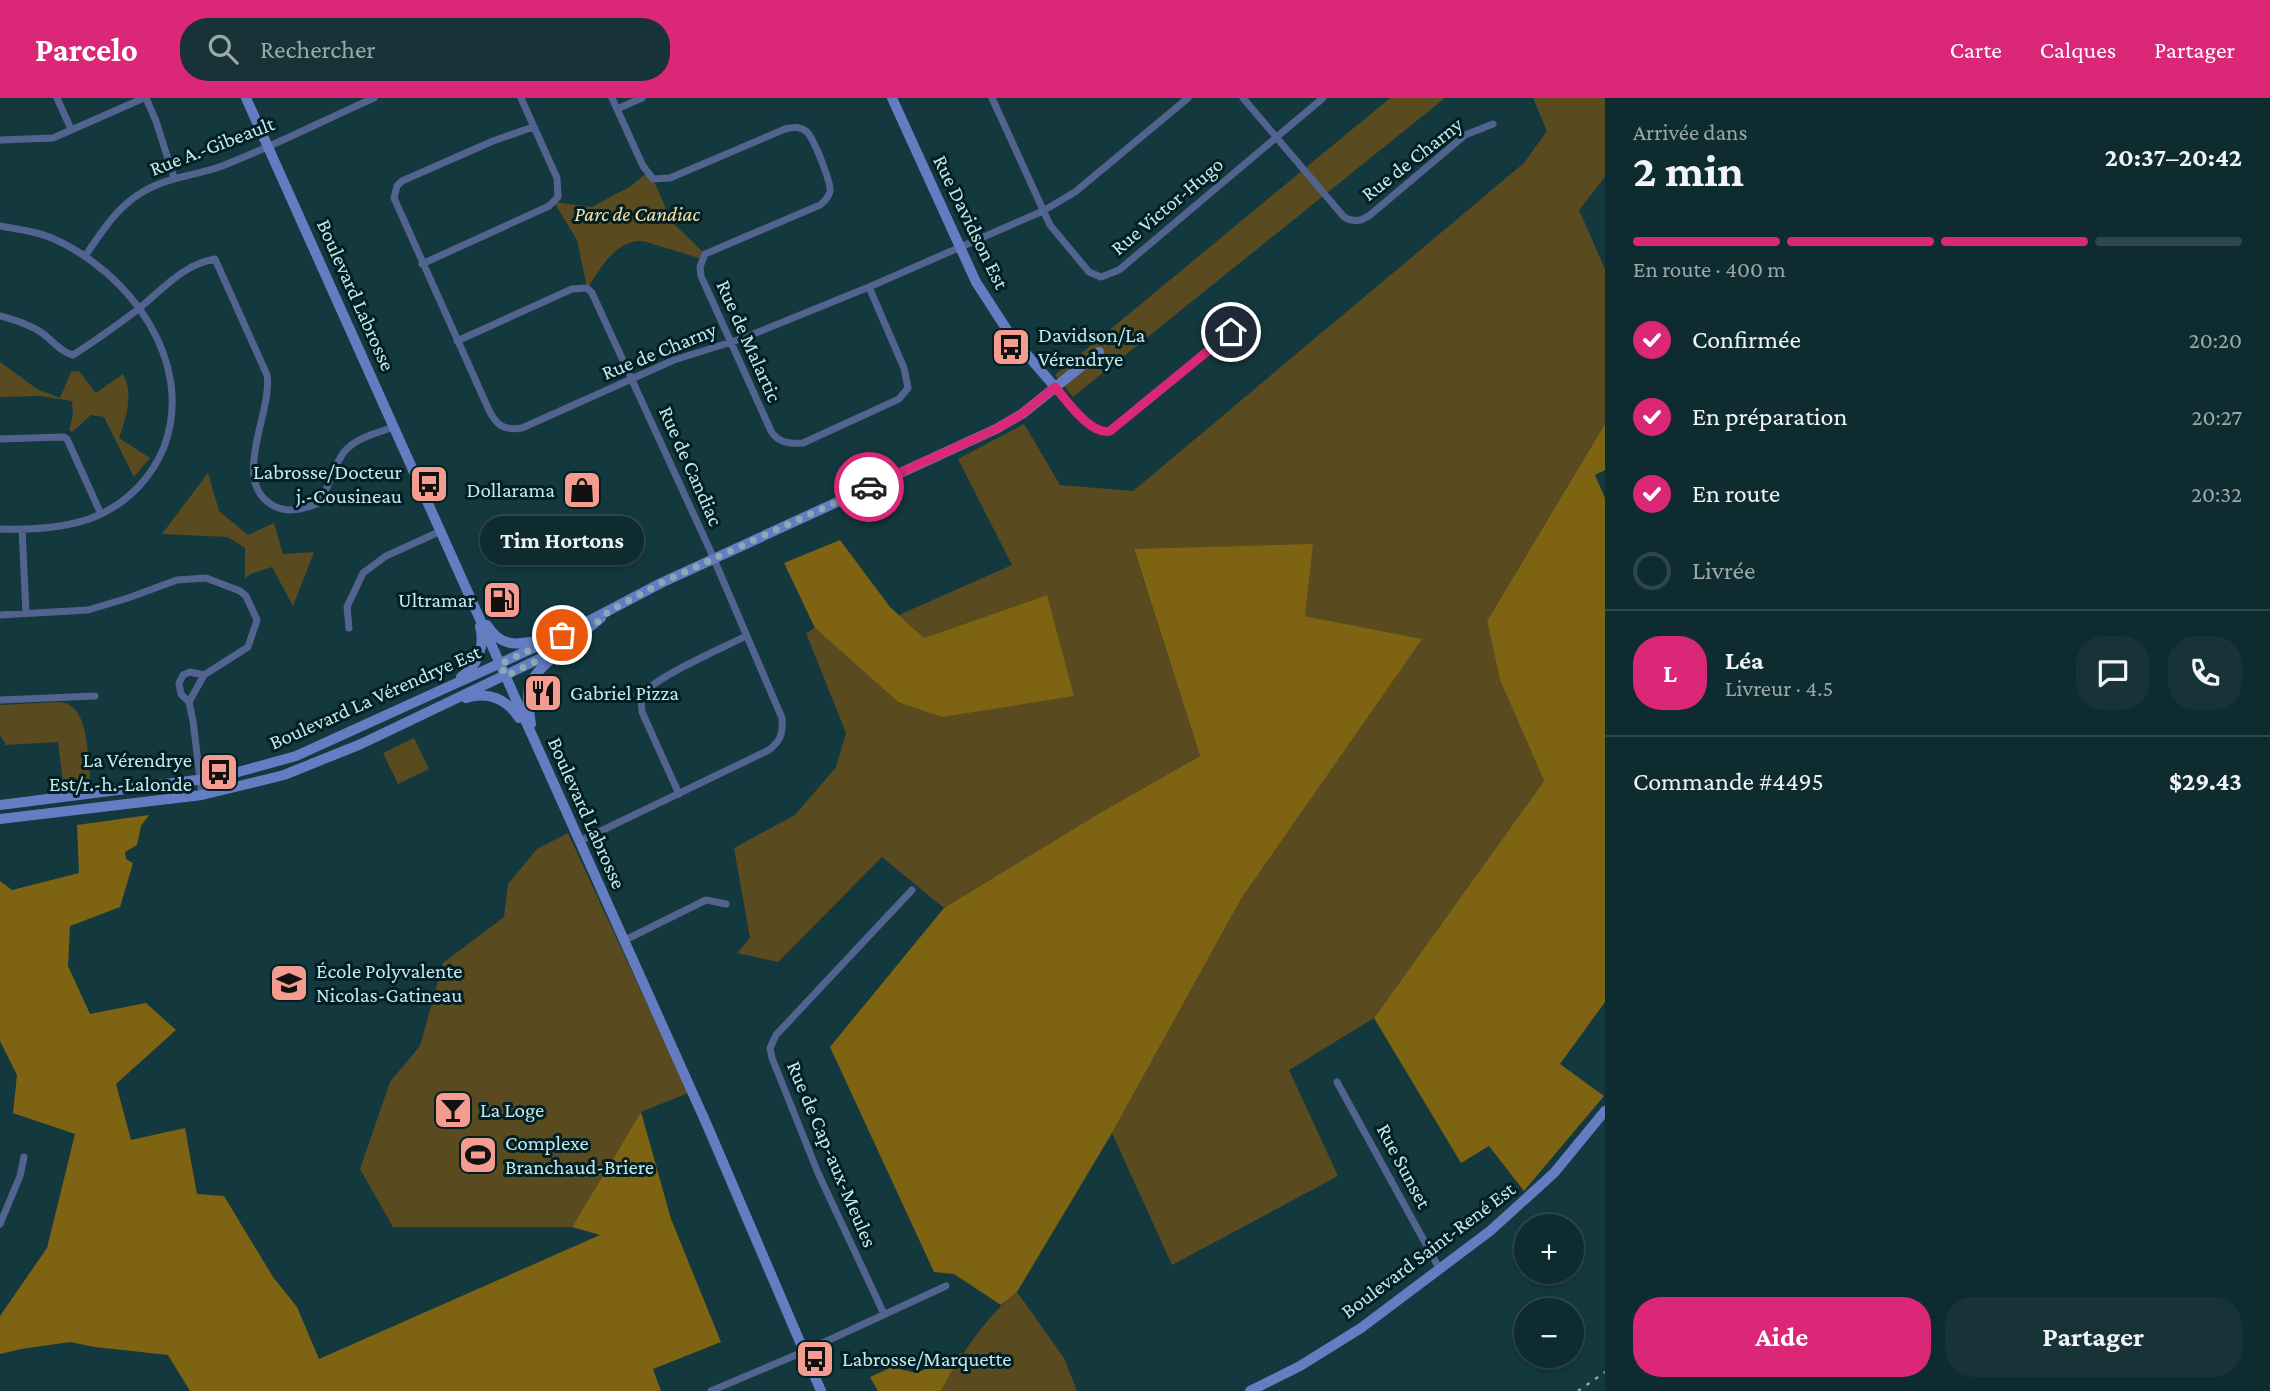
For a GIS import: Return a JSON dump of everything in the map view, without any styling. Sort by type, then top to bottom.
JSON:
[{"type":"main road","name":"Boulevard Labrosse","points":[[246,98],[707,1125],[821,1391]]},
{"type":"main road","name":"Rue Davidson Est","points":[[892,98],[960,249],[993,312],[1055,387]]},
{"type":"main road","name":"Boulevard La Vérendrye Est","points":[[0,805],[199,780],[244,772],[296,756],[500,664],[713,559],[996,429],[1022,414],[1099,352]]},
{"type":"main road","points":[[473,602],[492,632],[504,642],[516,645],[562,635]]},
{"type":"main road","points":[[443,690],[470,671],[479,656],[481,631],[473,602]]},
{"type":"main road","name":"Boulevard La Vérendrye Est","points":[[0,820],[202,795],[258,783],[305,768],[568,645],[609,611]]},
{"type":"main road","points":[[533,739],[527,701],[528,685],[537,671],[568,645]]},
{"type":"main road","points":[[441,706],[473,696],[496,697],[514,710],[533,739]]},
{"type":"main road","name":"Boulevard Saint-René Est","points":[[1250,1391],[1300,1366],[1361,1328],[1490,1231],[1543,1185],[1584,1140],[1605,1111]]},
{"type":"street","points":[[57,98],[71,129]]},
{"type":"street","points":[[0,140],[8,142],[53,138],[145,98],[156,121],[174,178]]},
{"type":"street","name":"Rue A.-Gibeault","points":[[85,256],[113,217],[126,203],[142,192],[174,178],[220,167],[354,102],[374,98]]},
{"type":"street","points":[[422,264],[554,202],[558,197],[559,185],[521,98]]},
{"type":"street","name":"Rue de Malartic","points":[[612,98],[643,166],[653,179],[670,178],[785,129],[798,127],[811,139],[830,187],[826,200],[820,205],[705,254],[702,259],[701,276],[774,436],[792,444],[803,443],[899,399],[908,388],[904,368],[869,287]]},
{"type":"street","points":[[617,108],[642,98]]},
{"type":"street","points":[[992,98],[1043,211]]},
{"type":"street","name":"Rue de Charny","points":[[533,127],[493,141],[402,181],[397,186],[394,198],[494,420],[505,429],[522,428],[674,360],[730,342],[869,287],[1043,211],[1075,192],[1188,98]]},
{"type":"street","name":"Rue de Charny","points":[[1242,98],[1344,217],[1357,221],[1370,215],[1465,135],[1493,124]]},
{"type":"street","name":"Rue Victor-Hugo","points":[[1043,211],[1050,225],[1089,272],[1106,277],[1119,270],[1323,98]]},
{"type":"street","points":[[0,226],[51,238],[85,256],[117,284],[138,309],[165,354],[174,392],[172,418],[161,455],[135,492],[101,514],[81,522],[0,529]]},
{"type":"street","points":[[0,316],[27,325],[65,353],[74,355],[138,309],[172,280],[195,265],[215,259],[267,376],[268,393],[253,463],[253,476],[268,503],[278,509],[306,508],[319,503],[329,488],[342,454],[350,445],[394,427]]},
{"type":"street","name":"Rue de Candiac","points":[[457,341],[572,289],[587,288],[599,304],[782,718],[781,737],[769,750],[580,841]]},
{"type":"street","name":"Rue Davidson Est","points":[[1055,387],[1094,430],[1104,433],[1110,431],[1231,332],[1251,324]]},
{"type":"street","points":[[0,439],[67,439],[101,514]]},
{"type":"street","points":[[22,529],[26,613]]},
{"type":"street","points":[[349,628],[347,607],[363,573],[386,556],[441,531]]},
{"type":"street","points":[[0,615],[88,610],[177,580],[206,578],[225,584],[246,596],[257,620],[248,647],[204,675],[189,702]]},
{"type":"street","points":[[679,794],[642,712],[642,694],[660,679],[746,636]]},
{"type":"street","points":[[202,795],[189,702],[181,694],[178,683],[183,675],[190,672],[204,675]]},
{"type":"street","points":[[0,700],[94,696]]},
{"type":"street","name":"Rue de Cap-aux-Meules","points":[[884,1314],[818,1173],[770,1048],[776,1035],[912,890]]},
{"type":"street","points":[[624,941],[706,900],[726,904]]},
{"type":"street","name":"Rue Sunset","points":[[1338,1082],[1438,1268]]},
{"type":"street","points":[[0,1224],[20,1176],[24,1157]]},
{"type":"street","points":[[711,1391],[946,1286]]},
{"type":"green space","points":[[1390,98],[1445,98],[1073,397],[1055,375]]},
{"type":"green space","points":[[1533,98],[1605,98],[1605,177],[1579,210],[1605,269],[1605,424],[1487,621],[1500,680],[1544,781],[1374,1018],[1289,1070],[1338,1176],[1172,1265],[1112,1133],[1241,899],[1421,639],[1305,616],[1134,550],[1200,756],[1103,811],[944,908],[882,857],[778,962],[737,953],[750,938],[734,848],[795,815],[836,767],[846,733],[806,633],[815,628],[898,702],[1047,595],[924,638],[899,615],[1012,565],[958,459],[1024,424],[1060,485],[1133,491],[1524,163],[1547,131]]},
{"type":"green space","name":"Parc de Candiac","points":[[647,173],[653,179],[672,222],[705,254],[702,259],[643,241],[633,242],[616,250],[587,288],[577,240],[554,202],[592,207],[631,186]]},
{"type":"green space","points":[[0,362],[37,389],[60,398],[71,372],[79,371],[96,393],[123,374],[128,398],[119,438],[150,458],[134,477],[104,417],[91,415],[72,432],[69,430],[73,415],[72,401],[40,396],[0,397]]},
{"type":"green space","points":[[208,473],[219,511],[248,535],[274,523],[283,554],[314,552],[293,606],[272,567],[250,574],[245,579],[245,548],[228,537],[162,534]]},
{"type":"green space","points":[[61,702],[77,712],[82,722],[90,780],[63,783],[58,742],[6,745],[0,735],[0,705]]},
{"type":"green space","points":[[414,738],[429,769],[398,784],[383,753]]},
{"type":"green space","points":[[568,833],[688,1093],[641,1112],[572,1227],[393,1227],[360,1169],[390,1082],[420,1046],[443,963],[504,917],[508,884],[537,849]]},
{"type":"green space","points":[[1017,1292],[1064,1358],[1077,1391],[941,1391],[974,1337]]},
{"type":"shaded area","points":[[1605,424],[1605,470],[1595,475],[1605,498],[1605,1002],[1560,1064],[1604,1096],[1524,1191],[1489,1146],[1461,1163],[1374,1018],[1544,781],[1500,680],[1487,621]]},
{"type":"shaded area","points":[[840,540],[890,607],[924,638],[1047,595],[1074,696],[942,717],[898,702],[815,628],[784,563]]},
{"type":"shaded area","points":[[1313,544],[1305,616],[1422,639],[1241,899],[1112,1133],[1017,1292],[1001,1305],[954,1274],[934,1272],[830,1047],[944,908],[1103,811],[1200,756],[1134,549]]},
{"type":"shaded area","points":[[149,815],[141,826],[137,845],[125,852],[126,859],[133,863],[120,907],[70,926],[68,966],[90,1014],[146,1003],[176,1030],[116,1084],[131,1140],[185,1128],[197,1194],[224,1196],[273,1277],[297,1307],[319,1359],[600,1235],[572,1227],[641,1112],[671,1219],[721,1342],[653,1369],[661,1391],[190,1391],[168,1355],[70,1342],[0,1354],[0,1316],[47,1248],[75,1134],[13,1113],[17,1075],[0,1041],[0,881],[12,890],[79,873],[77,825]]},
{"type":"shaded area","points":[[962,1353],[941,1391],[878,1391],[870,1377],[892,1367],[916,1373]]},
{"type":"railway","points":[[1578,1391],[1605,1372]]},
{"type":"way so far","points":[[562,635],[500,664],[506,676],[579,639],[609,611],[661,583],[869,487]]},
{"type":"place","name":"Davidson/La Vérendrye","points":[[1011,347]]},
{"type":"place","name":"Labrosse/Docteur j.-Cousineau","points":[[429,484]]},
{"type":"place","name":"Dollarama","points":[[582,490]]},
{"type":"place","name":"Ultramar","points":[[502,600]]},
{"type":"place","name":"Tim Hortons","points":[[562,635]]},
{"type":"place","name":"Gabriel Pizza","points":[[543,693]]},
{"type":"place","name":"La Vérendrye Est/r.-h.-Lalonde","points":[[219,772]]},
{"type":"place","name":"École Polyvalente Nicolas-Gatineau","points":[[289,983]]},
{"type":"place","name":"La Loge","points":[[453,1110]]},
{"type":"place","name":"Complexe Branchaud-Briere","points":[[478,1155]]},
{"type":"place","name":"Labrosse/Marquette","points":[[815,1359]]},
{"type":"route","points":[[869,487],[996,429],[1022,414],[1055,387],[1094,430],[1104,433],[1110,431],[1231,332]]}]
